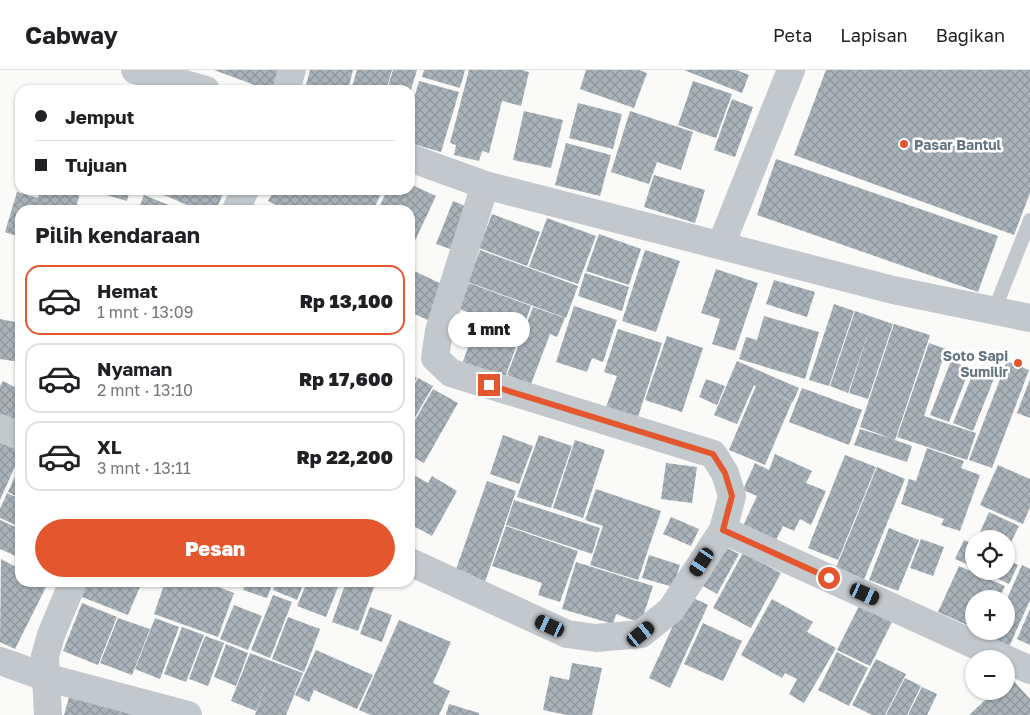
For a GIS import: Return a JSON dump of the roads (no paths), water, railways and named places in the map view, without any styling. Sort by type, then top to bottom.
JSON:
[{"type":"street","points":[[135,70],[194,81]]},
{"type":"street","points":[[288,85],[292,70]]},
{"type":"street","points":[[722,245],[791,70]]},
{"type":"street","points":[[415,160],[485,185],[893,290],[1030,318]]},
{"type":"street","points":[[415,564],[567,634],[596,638],[641,634],[671,610],[723,530],[732,496],[725,473],[713,454],[451,373],[435,358],[439,331],[485,185]]},
{"type":"street","points":[[0,428],[15,434]]},
{"type":"street","points":[[723,530],[986,650]]},
{"type":"street","points":[[48,715],[45,656],[50,635],[71,587]]},
{"type":"street","points":[[0,661],[45,677],[188,715]]},
{"type":"street","points":[[1015,663],[1030,670]]},
{"type":"lane","points":[[994,311],[1030,220]]},
{"type":"place","name":"Pasar Bantul","points":[[904,144]]},
{"type":"place","name":"Soto Sapi Sumilir","points":[[1018,363]]}]
